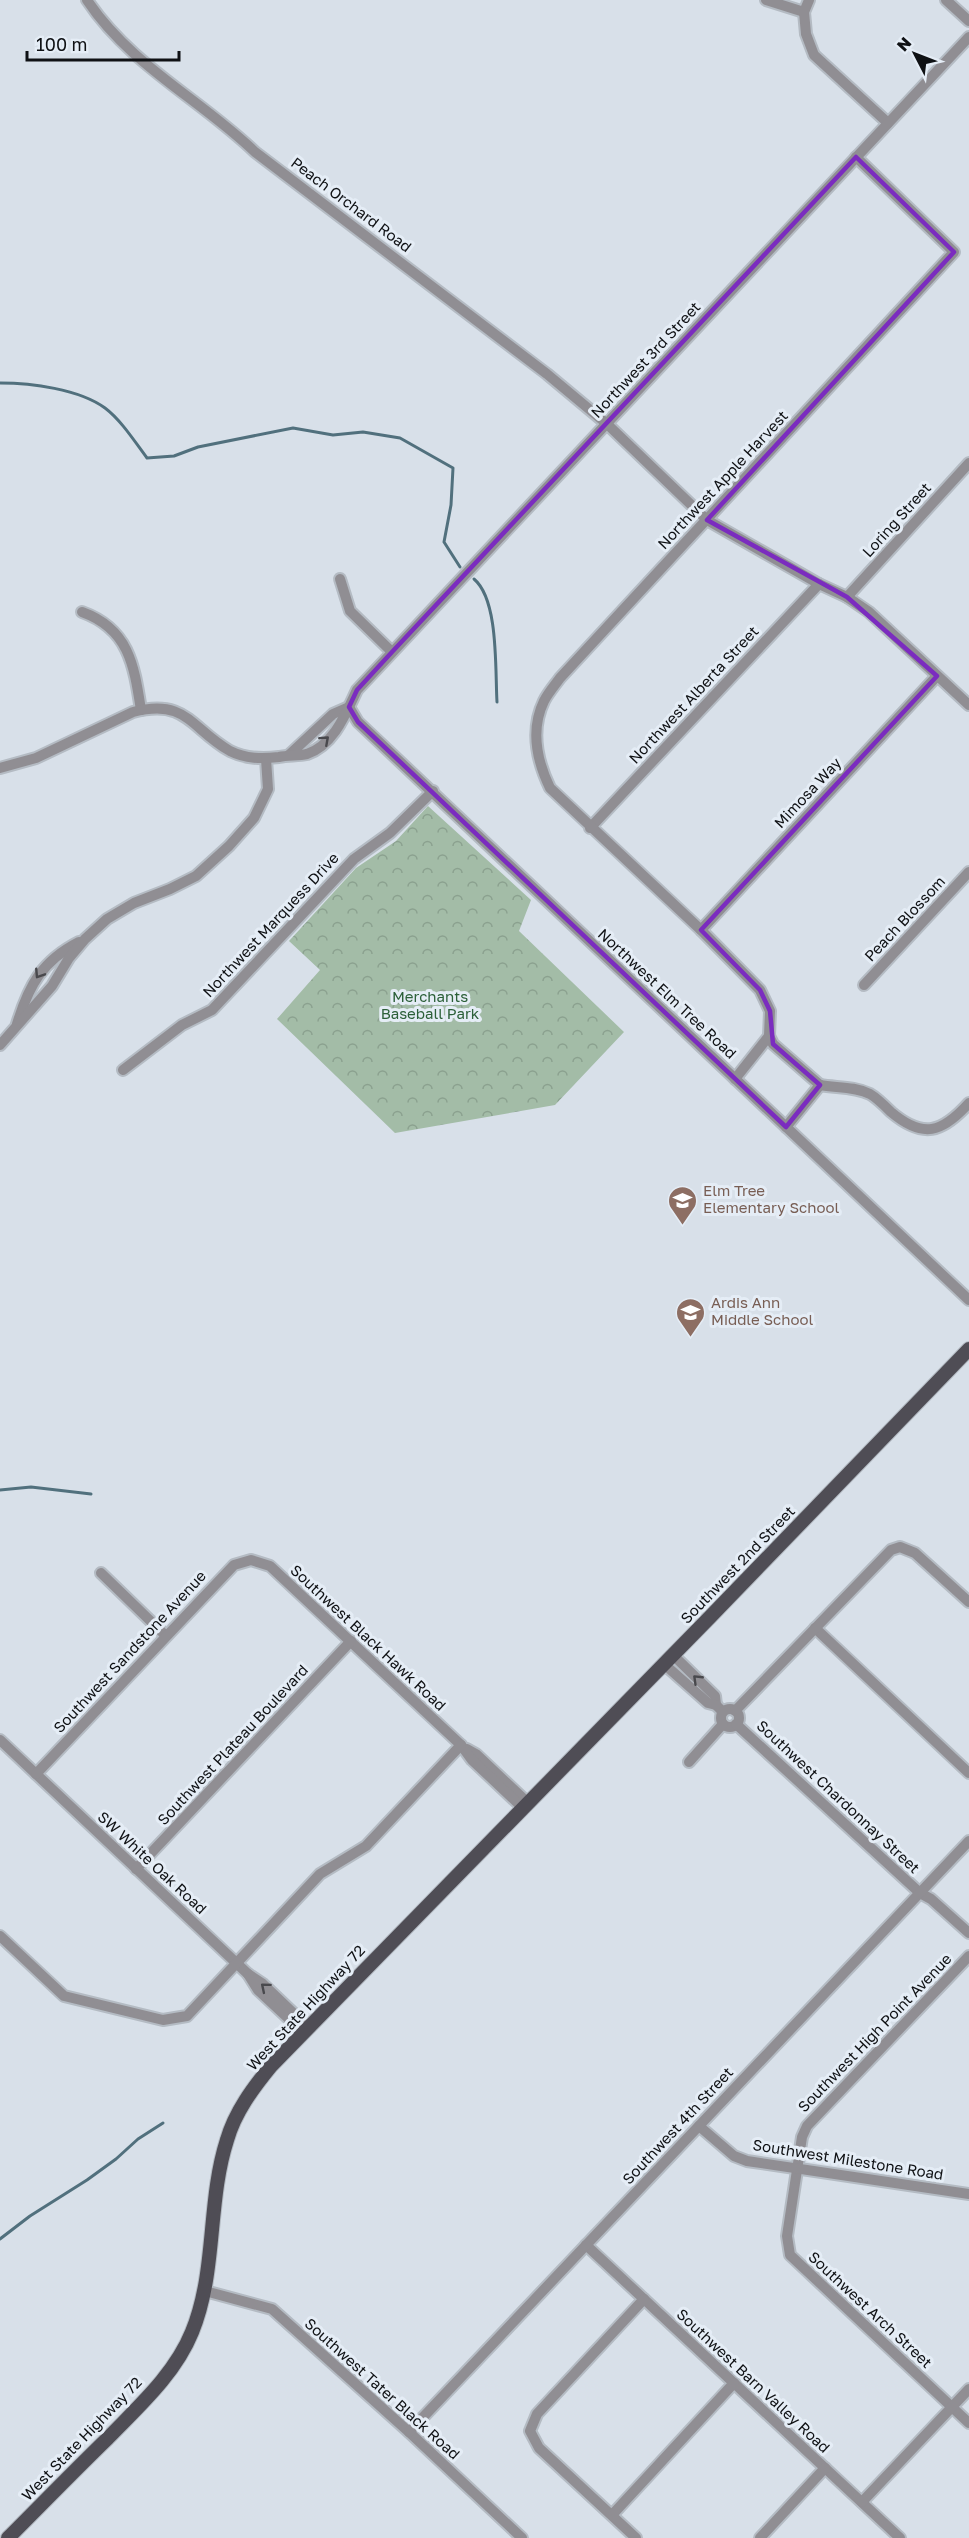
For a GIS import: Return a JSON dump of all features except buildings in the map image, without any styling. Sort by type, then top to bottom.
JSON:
[{"type":"main road","name":"Southwest 2nd Street","points":[[526,1805],[969,1349]]},
{"type":"main road","name":"West State Highway 72","points":[[8,2538],[161,2382],[181,2355],[192,2334],[205,2291],[219,2175],[227,2139],[255,2086],[306,2029],[526,1805]]},
{"type":"street","name":"Peach Orchard Road","points":[[87,0],[111,32],[158,75],[228,126],[255,152],[547,374],[607,424],[707,520],[869,612],[937,676],[967,700]]},
{"type":"street","points":[[766,0],[804,12]]},
{"type":"street","points":[[809,0],[804,12],[806,34],[814,55],[888,123]]},
{"type":"street","points":[[946,0],[969,21]]},
{"type":"street","name":"Northwest 3rd Street","points":[[349,707],[357,690],[392,652],[969,37]]},
{"type":"street","name":"Northwest Apple Harvest","points":[[590,828],[550,788],[538,759],[536,740],[544,701],[560,678],[954,252],[856,157]]},
{"type":"street","name":"Loring Street","points":[[846,597],[969,463]]},
{"type":"street","points":[[340,579],[350,611],[392,652]]},
{"type":"street","name":"Northwest Alberta Street","points":[[590,828],[819,584]]},
{"type":"street","points":[[82,612],[97,617],[116,631],[135,669],[141,710]]},
{"type":"street","name":"Mimosa Way","points":[[701,930],[937,676]]},
{"type":"street","points":[[0,768],[36,758],[150,708],[172,710],[187,717],[229,750],[248,758],[266,759],[289,755],[333,714],[349,707]]},
{"type":"street","name":"Northwest Elm Tree Road","points":[[349,707],[358,722],[969,1300]]},
{"type":"street","points":[[0,1045],[52,986],[69,958],[85,939],[107,919],[134,903],[196,876],[229,846],[254,818],[268,789],[266,759]]},
{"type":"street","name":"Northwest Marquess Drive","points":[[123,1070],[182,1025],[212,1010],[354,859],[390,833],[433,791]]},
{"type":"street","points":[[590,828],[701,930],[760,990],[770,1011],[769,1036],[773,1044],[820,1085],[852,1088],[871,1094],[905,1123],[922,1130],[939,1128],[953,1121],[969,1103]]},
{"type":"street","name":"Peach Blossom","points":[[864,985],[969,872]]},
{"type":"street","points":[[16,1027],[28,992],[43,967],[60,952],[85,939]]},
{"type":"street","points":[[735,1079],[769,1036]]},
{"type":"street","points":[[786,1127],[820,1085]]},
{"type":"street","points":[[735,1711],[891,1550],[900,1547],[915,1553],[969,1602]]},
{"type":"street","name":"Southwest Sandstone Avenue","points":[[36,1774],[234,1565],[250,1560]]},
{"type":"street","name":"Southwest Black Hawk Road","points":[[250,1560],[270,1566],[461,1745],[476,1754],[526,1805]]},
{"type":"street","points":[[101,1573],[166,1636]]},
{"type":"street","points":[[815,1629],[969,1773]]},
{"type":"street","name":"Southwest Plateau Boulevard","points":[[136,1869],[351,1641]]},
{"type":"street","points":[[668,1660],[708,1703],[735,1711],[738,1716],[736,1724],[731,1727],[723,1724],[720,1708]]},
{"type":"street","points":[[688,1762],[723,1724]]},
{"type":"street","name":"Southwest Chardonnay Street","points":[[736,1724],[920,1893],[931,1899],[969,1934]]},
{"type":"street","name":"SW White Oak Road","points":[[0,1740],[237,1964],[263,1984],[306,2029]]},
{"type":"street","points":[[0,1936],[64,1996],[163,2020],[188,2016],[320,1874],[366,1846],[461,1745]]},
{"type":"street","name":"Southwest 4th Street","points":[[409,2432],[969,1841]]},
{"type":"street","name":"Southwest High Point Avenue","points":[[797,2167],[803,2132],[807,2126],[969,1956]]},
{"type":"street","name":"Southwest Milestone Road","points":[[699,2126],[734,2156],[747,2160],[969,2194]]},
{"type":"street","name":"Southwest Arch Street","points":[[797,2167],[787,2236],[787,2250],[790,2255],[969,2423]]},
{"type":"street","name":"Southwest Barn Valley Road","points":[[586,2245],[900,2538]]},
{"type":"street","name":"Southwest Tater Black Road","points":[[205,2291],[272,2309],[409,2432],[522,2538]]},
{"type":"street","points":[[636,2538],[539,2448],[530,2431],[537,2414],[644,2299]]},
{"type":"street","points":[[612,2515],[734,2383]]},
{"type":"street","points":[[861,2502],[969,2389]]},
{"type":"street","points":[[760,2538],[825,2468]]},
{"type":"highlighted area","points":[[856,157],[954,252],[707,520],[847,597],[937,676],[701,930],[760,990],[770,1011],[773,1044],[820,1085],[786,1127],[358,722],[349,707],[357,690],[392,652]]},
{"type":"green space","name":"Merchants Baseball Park","points":[[428,806],[531,900],[519,931],[624,1032],[555,1105],[395,1133],[277,1019],[320,970],[289,941],[356,868],[396,841]]},
{"type":"waterway","points":[[0,383],[54,388],[94,401],[117,419],[147,458],[174,456],[198,447],[293,428],[333,435],[363,432],[400,438],[453,468],[451,505],[444,542],[460,567]]},
{"type":"waterway","points":[[474,579],[482,589],[492,619],[497,702]]},
{"type":"waterway","points":[[0,1490],[31,1487],[91,1494]]},
{"type":"waterway","points":[[0,2239],[30,2216],[87,2180],[116,2159],[138,2139],[163,2123]]},
{"type":"place","name":"Elm Tree Elementary School","points":[[682,1226]]},
{"type":"place","name":"Ardis Ann Middle School","points":[[690,1338]]}]
